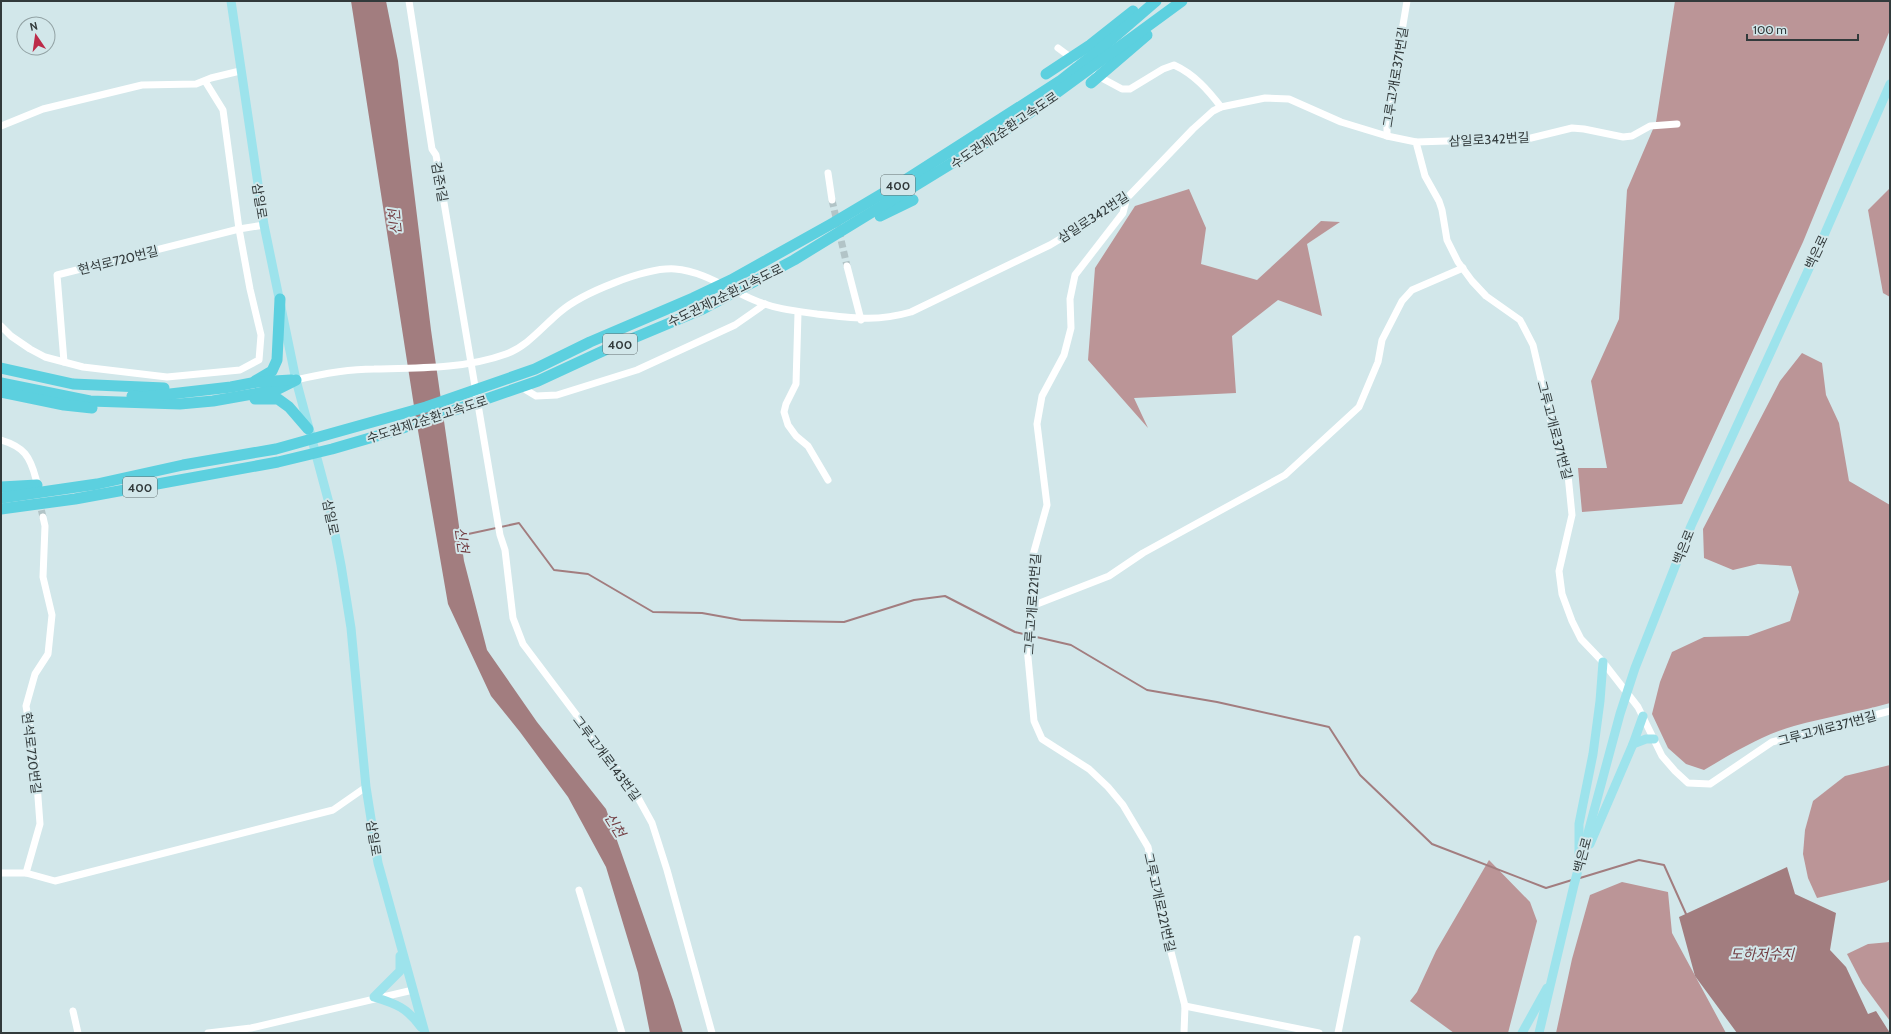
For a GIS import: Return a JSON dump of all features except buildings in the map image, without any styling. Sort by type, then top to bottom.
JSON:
[{"type":"highway","points":[[1046,74],[1094,48],[1147,1]]},
{"type":"highway","name":"수도권제2순환고속도로","points":[[1,509],[75,499],[278,462],[332,449],[394,431],[538,381],[605,350],[703,309],[794,260],[1006,130],[1062,84],[1094,48],[1156,1]]},
{"type":"highway","name":"수도권제2순환고속도로","points":[[1,498],[97,484],[182,465],[276,449],[426,407],[535,369],[590,342],[731,280],[833,223],[1109,56],[1182,1]]},
{"type":"highway","points":[[1091,82],[1187,1]]},
{"type":"highway","points":[[833,223],[929,159]]},
{"type":"highway","points":[[794,260],[913,200]]},
{"type":"highway","points":[[231,387],[260,379],[272,371],[277,360],[280,299]]},
{"type":"highway","points":[[1,368],[73,384],[204,390]]},
{"type":"highway","points":[[1,376],[96,395],[144,396],[231,387],[257,382],[296,380]]},
{"type":"highway","points":[[213,401],[276,390],[296,380]]},
{"type":"highway","points":[[1,383],[90,401],[180,404],[213,401],[278,399],[289,407],[308,429]]},
{"type":"highway","points":[[1,392],[64,405],[116,410],[154,404]]},
{"type":"highway","points":[[1,487],[26,487],[182,465]]},
{"type":"main road","name":"삼일로","points":[[231,1],[240,71],[264,225],[296,380],[329,503],[341,565],[351,628],[366,787],[378,863],[425,1032]]},
{"type":"main road","name":"백은로","points":[[1539,1033],[1574,885],[1620,714],[1635,668],[1691,526],[1822,240],[1890,84]]},
{"type":"main road","points":[[1578,870],[1579,824],[1593,754],[1600,701],[1603,662]]},
{"type":"main road","points":[[1578,870],[1633,744],[1642,716]]},
{"type":"main road","points":[[1633,744],[1646,739],[1654,739]]},
{"type":"main road","points":[[400,940],[400,971],[374,997],[400,1006],[412,1014],[425,1032]]},
{"type":"main road","points":[[1522,1033],[1552,978]]},
{"type":"street","name":"검준1길","points":[[409,1],[432,149],[436,155],[469,364],[498,515]]},
{"type":"street","name":"그루고개로371번길","points":[[1407,1],[1387,120],[1387,136],[1416,142],[1425,176],[1439,201],[1442,210],[1447,240],[1462,268],[1486,296],[1520,320],[1533,345],[1554,435],[1568,475],[1572,515],[1559,572],[1562,594],[1581,639],[1603,662],[1638,707],[1662,756],[1688,783],[1710,784],[1772,742],[1890,711]]},
{"type":"street","points":[[1058,48],[1101,79],[1122,89],[1130,89],[1174,64],[1185,70],[1210,93],[1221,107]]},
{"type":"street","points":[[1,126],[43,109],[142,85],[183,86],[196,84],[205,80],[240,71]]},
{"type":"street","points":[[1,326],[11,336],[44,357],[83,367],[167,377],[240,370],[258,360],[261,335],[239,229],[223,110],[205,80]]},
{"type":"street","name":"삼일로342번길","points":[[296,380],[319,374],[469,364],[506,354],[517,349],[561,311],[593,292],[640,274],[674,269],[698,274],[765,304],[798,313],[861,320],[896,316],[911,312],[940,299],[1050,245],[1094,220],[1127,197],[1193,129],[1213,111],[1221,107],[1265,98],[1289,99],[1341,122],[1387,136]]},
{"type":"street","name":"삼일로342번길","points":[[1416,142],[1527,139],[1572,128],[1623,137],[1632,136],[1650,126],[1677,124]]},
{"type":"street","points":[[828,173],[832,200]]},
{"type":"street","name":"그루고개로221번길","points":[[1127,197],[1123,213],[1075,275],[1070,299],[1071,328],[1064,355],[1042,396],[1037,424],[1047,505],[1033,555],[1032,606],[1027,647],[1034,721],[1042,739],[1089,769],[1108,786],[1123,805],[1148,847],[1170,948],[1185,1006],[1184,1033]]},
{"type":"street","name":"현석로720번길","points":[[64,362],[57,275],[239,229],[264,225]]},
{"type":"street","points":[[847,266],[861,320]]},
{"type":"street","points":[[1032,606],[1109,576],[1143,553],[1284,475],[1359,407],[1378,362],[1382,340],[1402,301],[1412,290],[1462,268]]},
{"type":"street","points":[[526,390],[536,396],[557,395],[637,370],[735,325],[765,304]]},
{"type":"street","points":[[798,313],[796,384],[786,404],[784,412],[788,425],[796,436],[808,446],[828,480]]},
{"type":"street","points":[[1,440],[24,451],[32,462],[36,478]]},
{"type":"street","name":"그루고개로143번길","points":[[498,515],[500,535],[505,550],[513,618],[523,644],[636,794],[652,823],[667,870],[712,1033]]},
{"type":"street","name":"현석로720번길","points":[[26,873],[40,824],[35,757],[26,706],[35,674],[48,654],[52,615],[43,577],[43,517]]},
{"type":"street","points":[[1,873],[26,873],[55,881],[333,810],[366,787]]},
{"type":"street","points":[[580,890],[622,1033]]},
{"type":"street","points":[[1338,1033],[1357,939]]},
{"type":"street","points":[[208,1033],[251,1028],[374,997],[413,990]]},
{"type":"street","points":[[1185,1006],[1319,1033]]},
{"type":"street","points":[[73,1010],[78,1033]]},
{"type":"shaded area","points":[[1675,1],[1890,1],[1890,30],[1803,242],[1682,504],[1582,512],[1578,468],[1607,468],[1591,381],[1619,319],[1627,190],[1656,122]]},
{"type":"shaded area","points":[[1890,188],[1890,297],[1883,293],[1868,210]]},
{"type":"shaded area","points":[[1189,189],[1206,228],[1201,264],[1257,280],[1321,221],[1340,222],[1307,244],[1322,316],[1278,300],[1232,336],[1236,393],[1134,398],[1148,428],[1088,360],[1095,268],[1135,206]]},
{"type":"shaded area","points":[[1802,353],[1822,363],[1826,395],[1839,423],[1849,481],[1890,505],[1890,703],[1782,730],[1748,745],[1704,770],[1686,764],[1668,748],[1652,714],[1660,682],[1672,652],[1704,637],[1748,636],[1790,621],[1799,592],[1791,566],[1758,564],[1733,570],[1704,558],[1703,529],[1780,381]]},
{"type":"shaded area","points":[[1890,765],[1890,879],[1886,882],[1817,898],[1808,878],[1803,854],[1805,830],[1813,801],[1845,776]]},
{"type":"shaded area","points":[[1489,860],[1530,902],[1537,921],[1508,1033],[1454,1033],[1410,1001],[1417,992],[1436,951]]},
{"type":"shaded area","points":[[1622,882],[1668,892],[1672,933],[1726,1033],[1556,1033],[1572,959],[1590,895]]},
{"type":"shaded area","points":[[1890,942],[1890,1021],[1862,983],[1847,954],[1868,944]]},
{"type":"water","name":"신천","points":[[351,1],[386,1],[398,61],[431,330],[464,561],[487,650],[537,722],[606,809],[673,1000],[683,1033],[650,1033],[638,973],[606,867],[568,797],[520,732],[491,696],[448,604],[416,419]]},
{"type":"water","name":"도하저수지","points":[[1787,867],[1795,894],[1836,913],[1830,950],[1846,967],[1868,1014],[1876,1011],[1890,1033],[1737,1033],[1695,976],[1679,917]]},
{"type":"waterway","name":"신천","points":[[459,536],[519,523],[554,570],[588,574],[653,612],[702,613],[741,620],[844,622],[914,600],[945,596],[1015,632],[1071,645],[1147,690],[1217,702],[1329,727],[1360,775],[1432,844],[1546,888],[1572,880]]},
{"type":"waterway","points":[[1580,878],[1639,860],[1664,865],[1686,914]]},
{"type":"tunnel","points":[[832,200],[847,266]]},
{"type":"tunnel","points":[[39,500],[43,517]]}]
